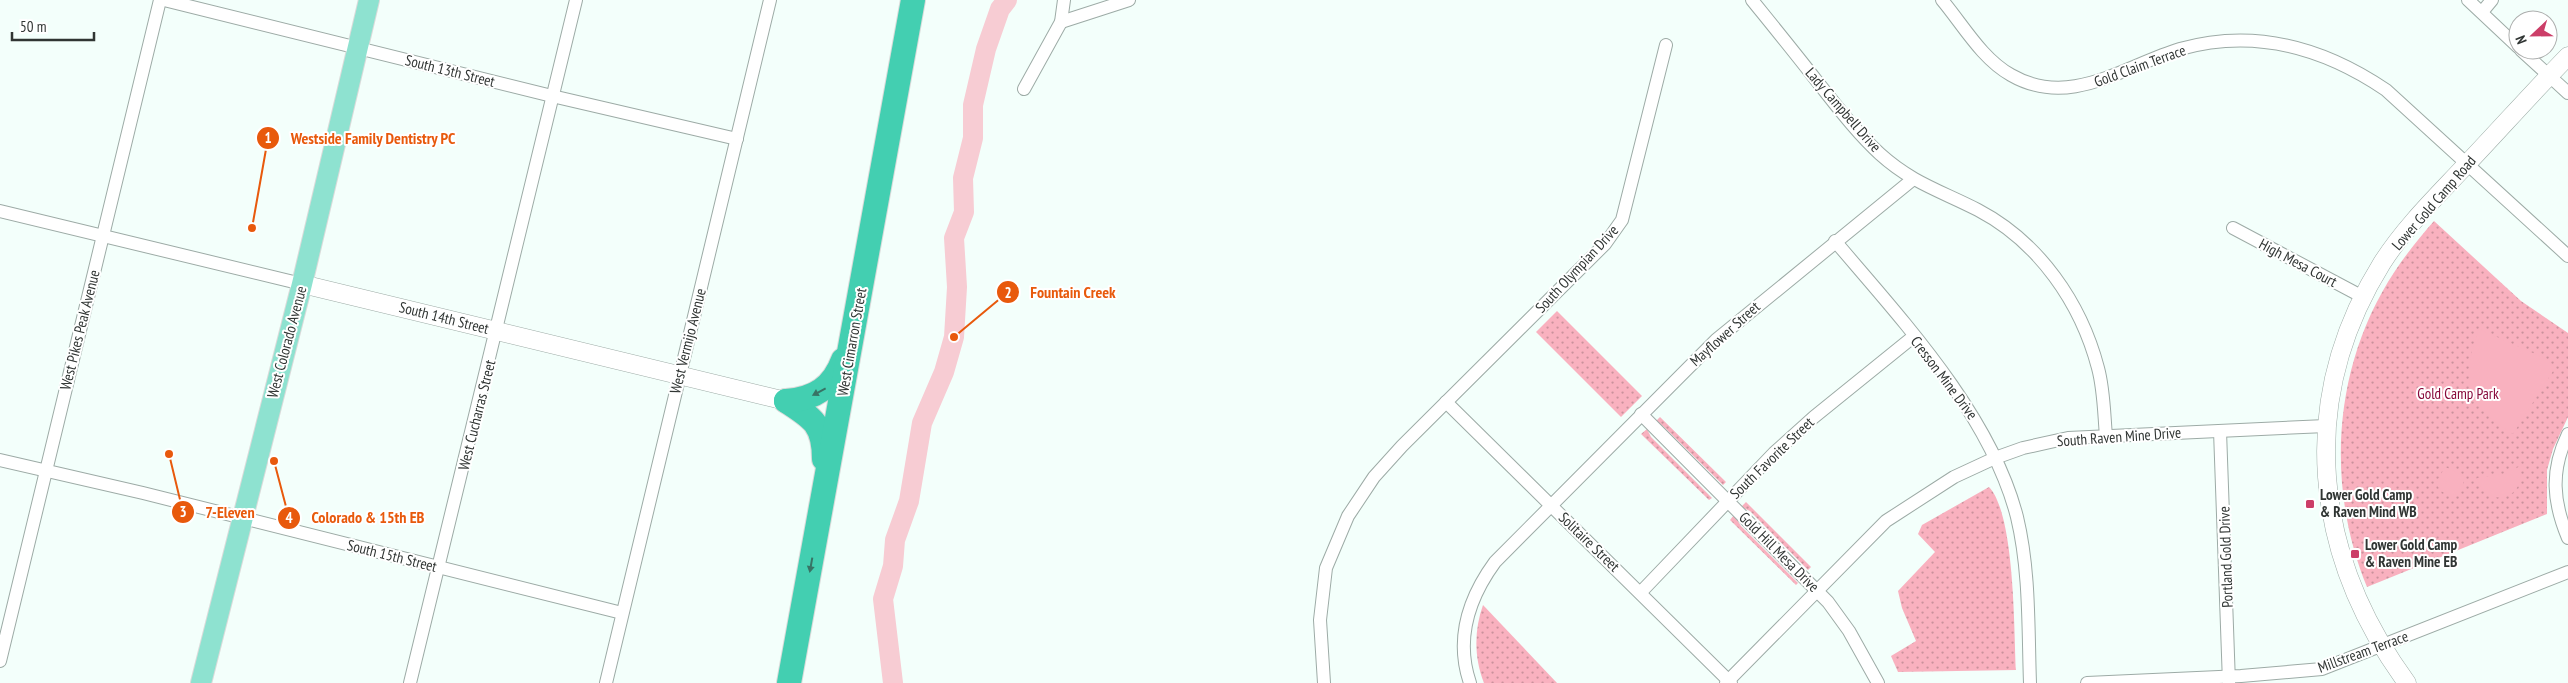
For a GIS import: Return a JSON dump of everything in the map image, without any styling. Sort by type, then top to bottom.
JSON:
[{"type":"highway","name":"West Cimarron Street","points":[[789,683],[913,0]]},
{"type":"highway","name":"West Cimarron Street","points":[[806,683],[929,0]]},
{"type":"highway","points":[[786,401],[812,396],[832,383],[842,361],[859,303]]},
{"type":"highway","points":[[786,401],[815,421],[823,438],[823,467],[818,529]]},
{"type":"main road","name":"West Colorado Avenue","points":[[201,683],[241,518],[302,284],[368,0]]},
{"type":"street","name":"West Pikes Peak Avenue","points":[[0,660],[160,0]]},
{"type":"street","name":"South 13th Street","points":[[164,0],[552,96],[737,139]]},
{"type":"street","name":"West Cucharras Street","points":[[410,683],[498,331],[576,0]]},
{"type":"street","name":"West Vermijo Avenue","points":[[606,683],[770,0]]},
{"type":"street","points":[[1024,90],[1061,22],[1064,0]]},
{"type":"street","points":[[1061,22],[1129,0]]},
{"type":"street","name":"Lady Campbell Drive","points":[[1752,0],[1846,119],[1880,154],[1912,180],[1979,211],[2019,238],[2050,269],[2071,301],[2099,370],[2106,436]]},
{"type":"street","points":[[2468,0],[2508,37]]},
{"type":"street","points":[[2482,12],[2492,0]]},
{"type":"street","name":"Gold Claim Terrace","points":[[1949,2],[1993,63],[2011,76],[2049,88],[2069,89],[2094,83],[2180,50],[2205,45],[2229,42],[2261,42],[2314,51],[2362,74],[2386,90],[2568,256]]},
{"type":"street","name":"South Olympian Drive","points":[[1324,683],[1320,620],[1326,568],[1348,516],[1374,477],[1446,402],[1605,244],[1622,220],[1666,45]]},
{"type":"street","name":"Lower Gold Camp Road","points":[[2407,683],[2381,646],[2358,604],[2342,560],[2331,520],[2326,480],[2326,426],[2334,376],[2346,338],[2363,297],[2401,236],[2568,56]]},
{"type":"street","points":[[2533,60],[2568,93]]},
{"type":"street","name":"Mayflower Street","points":[[1470,683],[1465,670],[1463,636],[1466,620],[1476,592],[1495,562],[1716,340],[1912,180]]},
{"type":"street","name":"South 14th Street","points":[[0,211],[786,401]]},
{"type":"street","name":"High Mesa Court","points":[[2233,228],[2363,297]]},
{"type":"street","name":"Cresson Mine Drive","points":[[1835,241],[1962,399],[1995,458],[2008,489],[2023,548],[2027,585],[2030,683]]},
{"type":"street","name":"South Favorite Street","points":[[1641,592],[1728,501],[1814,417],[1914,337]]},
{"type":"street","name":"Solitaire Street","points":[[1446,402],[1641,592],[1729,682]]},
{"type":"street","name":"Gold Hill Mesa Drive","points":[[1641,414],[1818,590],[1849,631],[1878,683]]},
{"type":"street","name":"South Raven Mine Drive","points":[[1729,682],[1874,532],[1901,509],[1954,477],[1995,458],[2023,448],[2068,438],[2326,426]]},
{"type":"street","name":"Portland Gold Drive","points":[[2220,431],[2229,680]]},
{"type":"street","points":[[2568,434],[2556,464],[2554,481],[2557,511],[2568,538]]},
{"type":"street","name":"South 15th Street","points":[[0,460],[46,472],[143,492],[622,613]]},
{"type":"street","name":"Millstream Terrace","points":[[2087,683],[2229,680],[2322,669],[2568,572]]},
{"type":"green space","name":"Gold Camp Park","points":[[2434,221],[2521,301],[2568,333],[2568,417],[2553,449],[2547,470],[2547,514],[2367,587],[2354,548],[2345,508],[2341,467],[2342,426],[2348,385],[2359,345],[2374,307],[2395,271]]},
{"type":"green space","points":[[1557,311],[1642,396],[1621,417],[1536,332]]},
{"type":"green space","points":[[2479,329],[2549,360],[2553,371],[2513,434],[2485,413],[2471,390],[2469,377],[2470,363]]},
{"type":"green space","points":[[1660,417],[1726,482],[1723,485],[1663,426],[1655,422]]},
{"type":"green space","points":[[1647,429],[1651,437],[1712,498],[1709,500],[1641,434]]},
{"type":"green space","points":[[2520,466],[2521,478],[2518,487],[2505,497],[2489,494],[2482,488],[2477,478],[2508,473]]},
{"type":"green space","points":[[2445,467],[2465,476],[2461,492],[2449,495],[2438,487],[2436,483]]},
{"type":"green space","points":[[1989,487],[1998,501],[2008,546],[2016,670],[1898,672],[1891,656],[1916,641],[1902,608],[1898,591],[1935,552],[1918,534],[1922,525]]},
{"type":"green space","points":[[1746,502],[1811,567],[1808,570],[1750,511],[1741,507]]},
{"type":"green space","points":[[1734,515],[1741,526],[1798,583],[1796,585],[1730,520]]},
{"type":"green space","points":[[1483,605],[1557,683],[1484,683],[1478,664],[1476,644],[1478,624]]},
{"type":"waterway","points":[[893,683],[883,599],[893,566],[895,540],[909,501],[922,423],[944,372],[954,337],[957,287],[954,238],[964,212],[963,178],[973,138],[973,105],[986,49],[1000,9],[1007,0]]},
{"type":"place","name":"Westside Family Dentistry PC","points":[[252,228]]},
{"type":"place","name":"Fountain Creek","points":[[954,337]]},
{"type":"place","name":"7-Eleven","points":[[169,454]]},
{"type":"place","name":"Colorado & 15th EB","points":[[274,461]]},
{"type":"place","name":"Lower Gold Camp & Raven Mind WB","points":[[2310,504]]},
{"type":"place","name":"Lower Gold Camp & Raven Mine EB","points":[[2355,554]]}]
